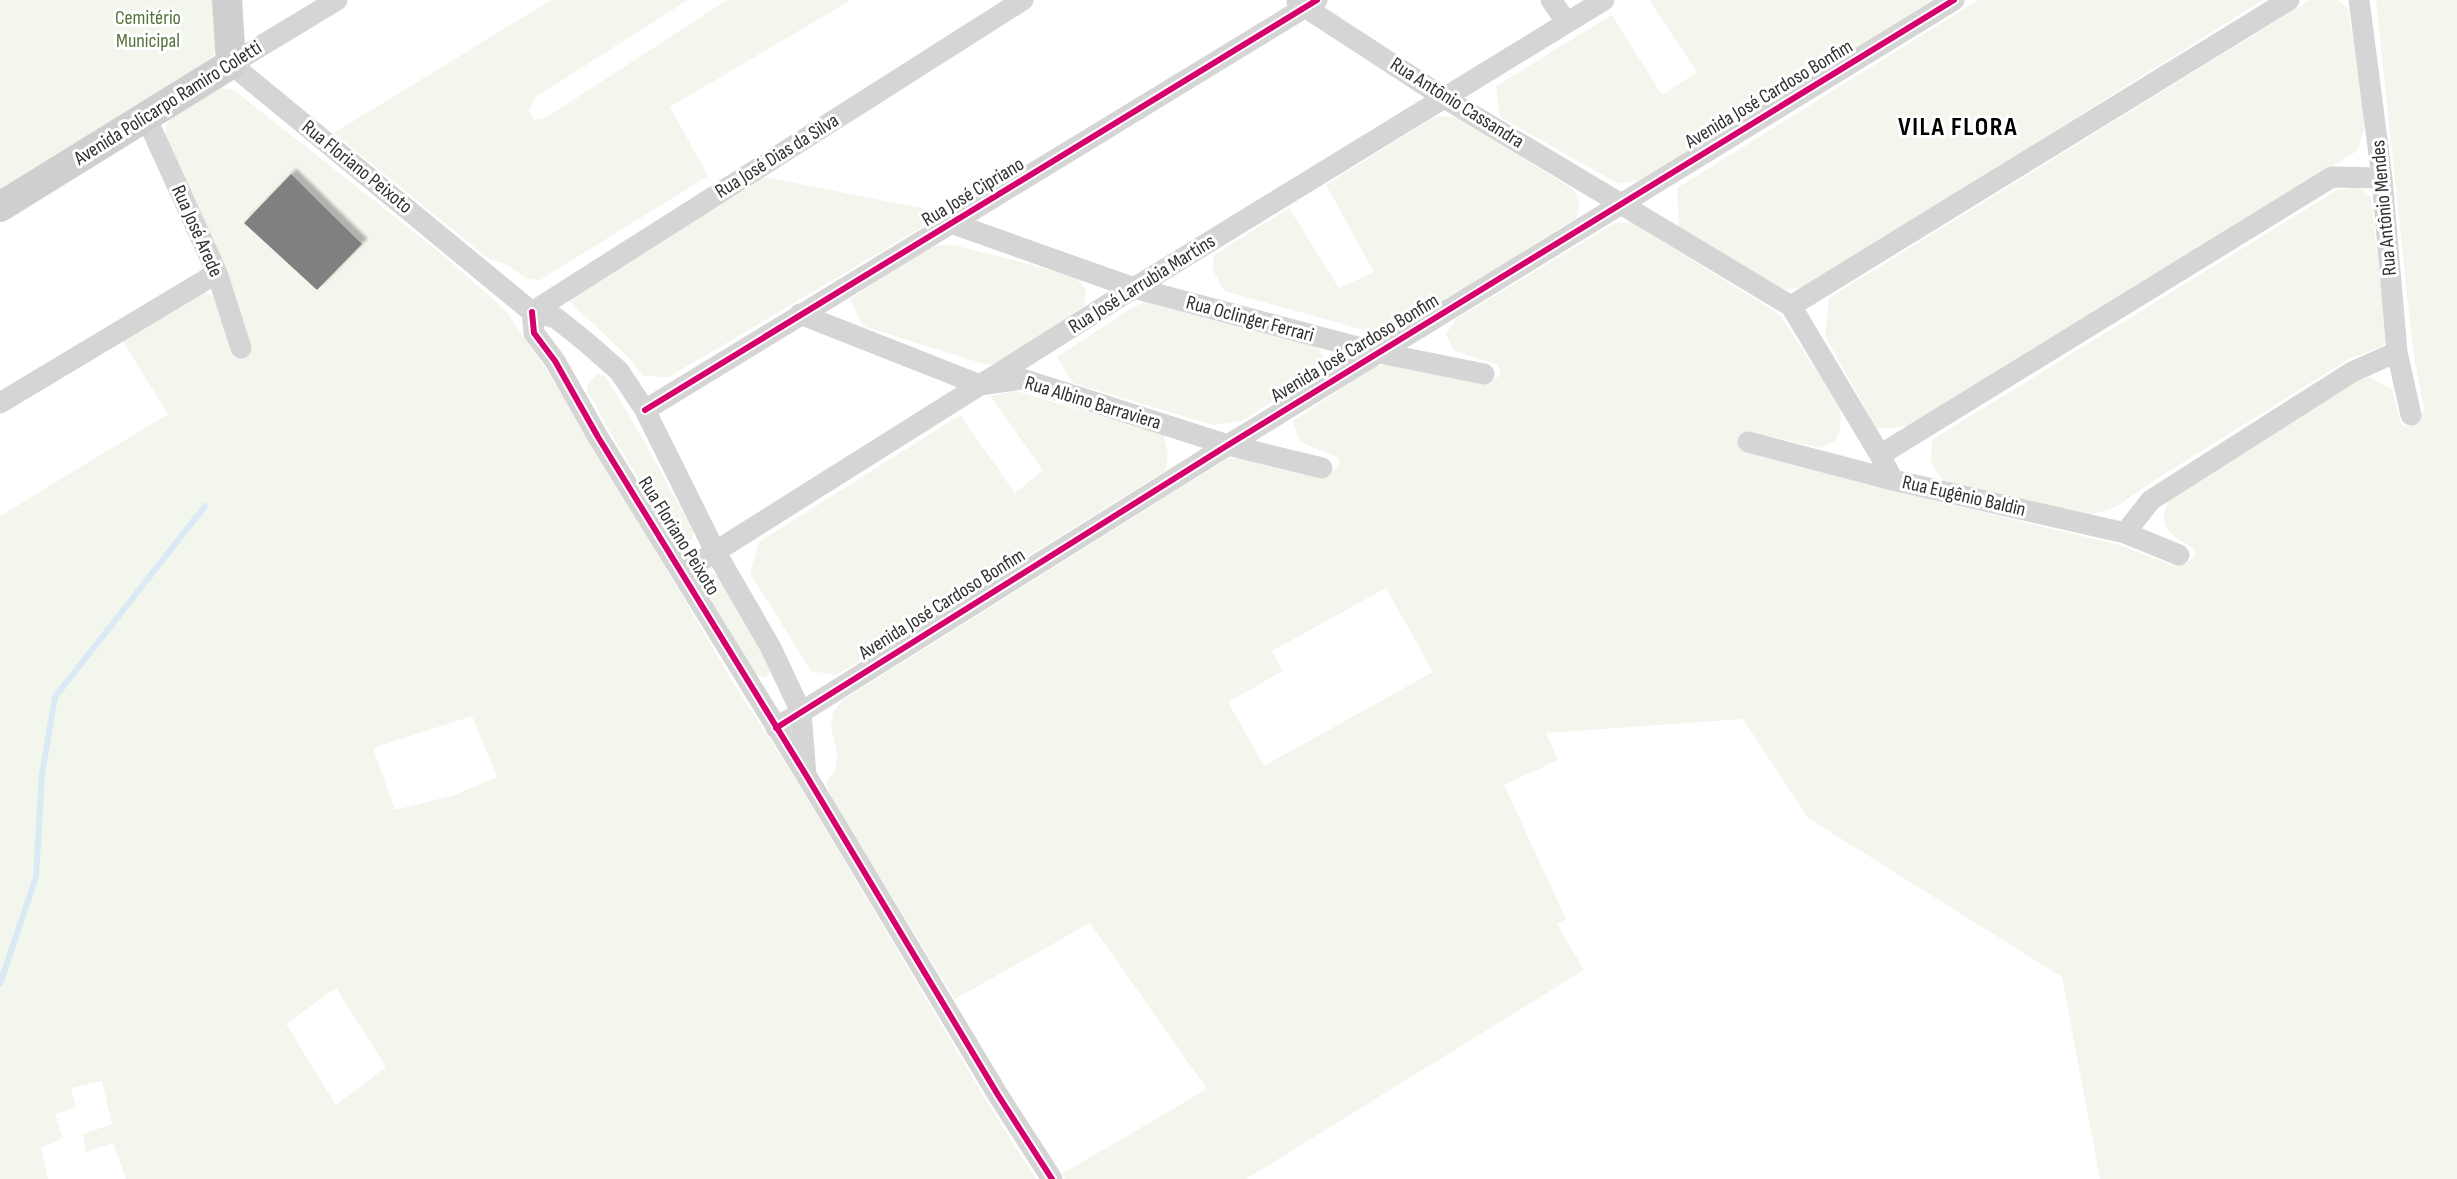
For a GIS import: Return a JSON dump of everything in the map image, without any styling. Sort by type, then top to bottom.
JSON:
[{"type":"street","points":[[227,0],[231,64]]},
{"type":"street","name":"Avenida Policarpo Ramiro Coletti","points":[[0,207],[337,0]]},
{"type":"street","name":"Rua José Dias da Silva","points":[[532,312],[1023,0]]},
{"type":"street","points":[[1551,0],[1567,23]]},
{"type":"street","name":"Rua José Larrubia Martins","points":[[683,572],[1134,288],[1446,99],[1604,0]]},
{"type":"street","name":"Avenida José Cardoso Bonfim","points":[[776,728],[1228,445],[1954,0]]},
{"type":"street","points":[[1893,480],[1791,306],[2289,0]]},
{"type":"street","name":"Rua Antônio Mendes","points":[[2359,0],[2382,178],[2397,352],[2411,416]]},
{"type":"street","name":"Rua Antônio Cassandra","points":[[1306,2],[1446,99],[1791,306]]},
{"type":"street","name":"Rua José Cipriano","points":[[645,410],[800,314],[954,224],[1306,2]]},
{"type":"street","name":"Rua Floriano Peixoto","points":[[231,64],[532,312],[556,318],[619,371],[645,410],[715,551],[771,648],[801,712],[806,775]]},
{"type":"street","name":"Rua José Arede","points":[[146,117],[217,273],[241,348]]},
{"type":"street","points":[[1880,455],[2332,177],[2382,178]]},
{"type":"street","name":"Rua Oclinger Ferrari","points":[[954,224],[1134,288],[1380,353],[1484,374]]},
{"type":"street","points":[[0,403],[217,273]]},
{"type":"street","name":"Rua Floriano Peixoto","points":[[532,312],[534,333],[555,361],[598,438],[683,572],[806,775]]},
{"type":"street","name":"Rua Albino Barraviera","points":[[800,314],[980,385],[1022,379],[1228,445],[1322,468]]},
{"type":"street","points":[[2125,533],[2151,500],[2352,372],[2397,352]]},
{"type":"street","name":"Rua Eugênio Baldin","points":[[1748,442],[1893,480],[2125,533],[2179,555]]},
{"type":"street","points":[[806,775],[998,1095],[1052,1179]]},
{"type":"green space","name":"Cemitério Municipal","points":[[0,0],[212,0],[216,47],[212,59],[0,190]]},
{"type":"green space","points":[[551,0],[688,0],[534,98],[529,111],[535,120],[544,119],[727,0],[851,0],[670,107],[708,176],[540,280],[527,279],[506,264],[489,259],[334,133]]},
{"type":"green space","points":[[1649,0],[1934,0],[1639,181],[1617,183],[1500,117],[1496,86],[1612,15],[1662,95],[1697,72]]},
{"type":"green space","points":[[1978,0],[2263,0],[1804,288],[1783,289],[1679,228],[1677,188]]},
{"type":"green space","points":[[2310,0],[2337,0],[2348,8],[2366,123],[2357,151],[1908,426],[1877,429],[1825,336],[1829,298]]},
{"type":"green space","points":[[2376,0],[2457,0],[2457,1179],[2100,1179],[2062,977],[1808,818],[1743,719],[1546,733],[1558,760],[1504,785],[1566,919],[1557,924],[1584,970],[1246,1179],[1065,1179],[1062,1174],[1207,1089],[1090,923],[955,999],[835,805],[826,782],[836,770],[837,754],[831,727],[833,712],[843,700],[1227,459],[1246,456],[1329,475],[1340,464],[1338,457],[1300,442],[1293,421],[1374,367],[1397,362],[1492,380],[1501,375],[1498,365],[1453,350],[1446,334],[1456,319],[1615,223],[1631,222],[1779,314],[1841,408],[1840,430],[1835,441],[1820,448],[1755,433],[1745,434],[1892,490],[2119,545],[2170,564],[2184,565],[2195,556],[2195,550],[2173,535],[2165,524],[2164,517],[2170,498],[2354,381],[2368,377],[2392,389],[2401,424],[2406,427],[2419,421],[2424,409],[2413,351]],"holes":[[[1386,588],[1433,672],[1264,766],[1228,702],[1283,671],[1272,651]]]},
{"type":"green space","points":[[215,87],[234,90],[438,251],[505,310],[544,366],[591,441],[734,684],[797,781],[987,1102],[1036,1179],[126,1179],[113,1143],[86,1152],[83,1134],[112,1124],[102,1081],[71,1088],[76,1107],[55,1114],[63,1138],[41,1148],[48,1179],[0,1179],[0,516],[168,414],[122,340],[200,290],[213,296],[232,351],[165,135],[168,119]],"holes":[[[290,174],[362,244],[317,290],[244,223]],[[472,716],[497,777],[454,795],[395,810],[373,748]],[[336,988],[386,1067],[336,1105],[286,1024]]]},
{"type":"green space","points":[[1436,116],[1459,118],[1574,190],[1580,203],[1576,218],[1403,328],[1378,334],[1224,291],[1213,270],[1214,255],[1289,208],[1339,288],[1374,272],[1326,185]]},
{"type":"green space","points":[[744,173],[946,213],[669,377],[643,376],[627,356],[567,299]]},
{"type":"green space","points":[[2359,187],[2371,197],[2387,341],[2381,347],[2349,359],[2147,485],[2116,507],[2090,515],[1945,484],[1931,463],[1932,440],[2337,190]]},
{"type":"green space","points":[[954,245],[1074,276],[1086,289],[1084,306],[1005,360],[987,365],[863,326],[850,299],[931,246]]},
{"type":"green space","points":[[1148,301],[1316,344],[1323,356],[1320,371],[1242,421],[1213,425],[1073,383],[1057,357],[1133,307]]},
{"type":"green space","points":[[598,374],[605,376],[631,418],[693,530],[689,543],[684,545],[676,539],[611,434],[587,390],[588,383]]},
{"type":"green space","points":[[1015,391],[1163,434],[1168,453],[1165,471],[836,675],[811,671],[750,573],[759,542],[960,415],[1015,493],[1043,470],[990,396]]},
{"type":"green space","points":[[713,573],[720,577],[771,669],[768,676],[764,678],[755,673],[699,584],[700,579]]},
{"type":"building","points":[[291,174],[362,244],[317,290],[244,223]]},
{"type":"waterway","points":[[0,984],[36,877],[42,774],[55,697],[205,506]]},
{"type":"cycle path","points":[[645,410],[1317,0]]},
{"type":"cycle path","points":[[776,728],[1228,445],[1954,0]]},
{"type":"cycle path","points":[[532,312],[534,333],[555,361],[598,437],[806,775],[998,1095],[1052,1179]]},
{"type":"district","name":"VILA FLORA","points":[[1958,127]]}]
